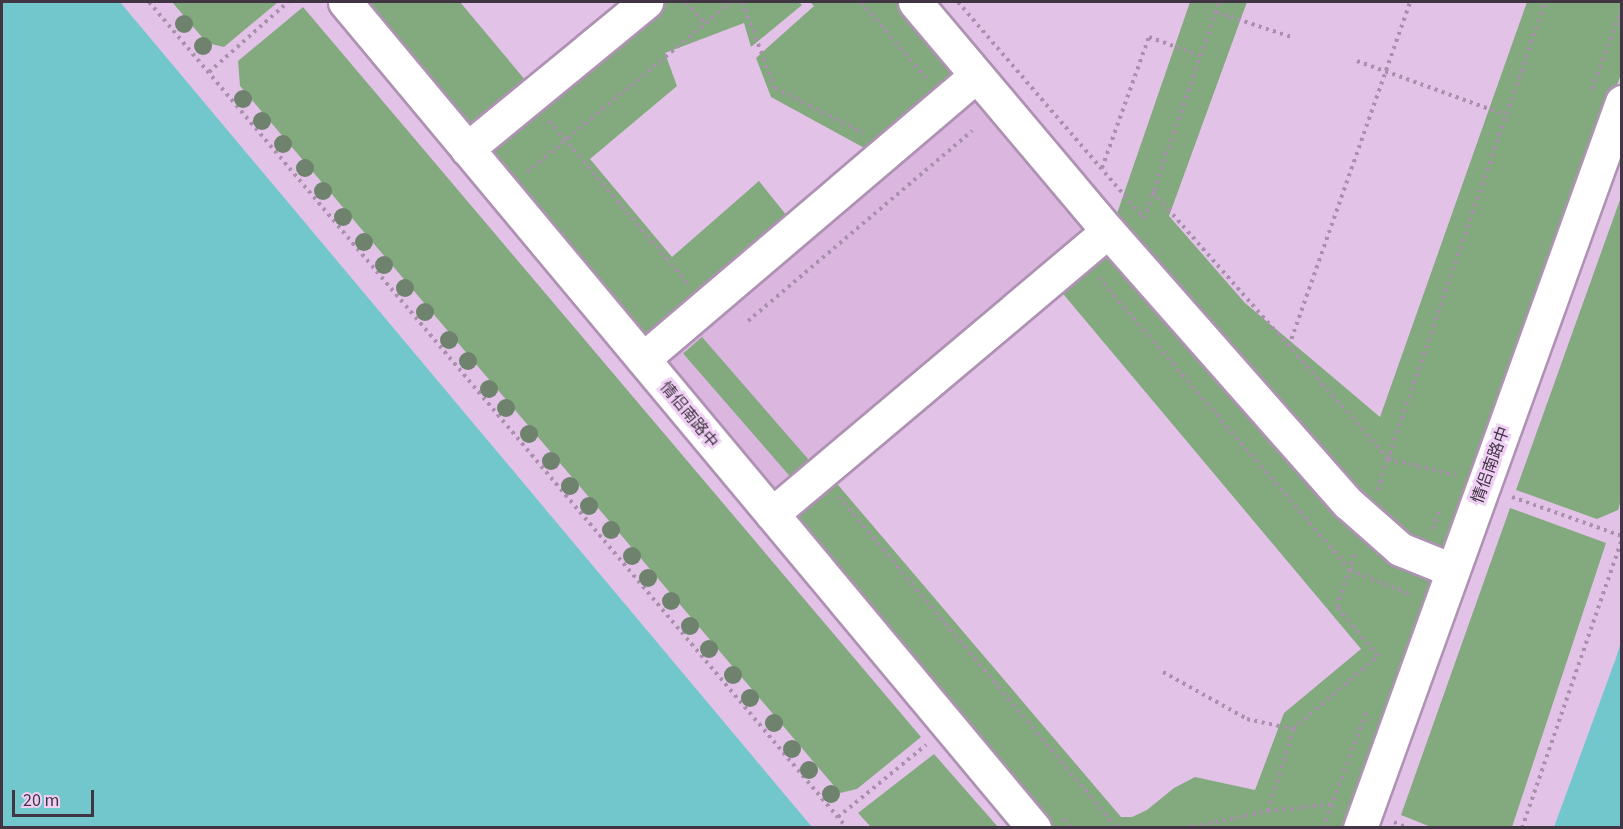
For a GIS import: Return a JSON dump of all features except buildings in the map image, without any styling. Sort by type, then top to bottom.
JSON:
[{"type":"street","name":"情侣南路中","points":[[345,2],[1034,828]]},
{"type":"street","points":[[467,149],[646,2]]},
{"type":"street","points":[[915,2],[1108,231],[1340,494],[1400,549],[1452,570]]},
{"type":"street","points":[[643,359],[977,75]]},
{"type":"street","name":"情侣南路中","points":[[1360,828],[1622,102]]},
{"type":"street","points":[[772,514],[1108,231]]},
{"type":"path","points":[[149,2],[847,828]]},
{"type":"path","points":[[209,72],[288,2]]},
{"type":"path","points":[[686,2],[705,23]]},
{"type":"path","points":[[524,174],[731,2]]},
{"type":"path","points":[[742,2],[775,87],[929,166]]},
{"type":"path","points":[[861,2],[946,101]]},
{"type":"path","points":[[958,2],[1144,218]]},
{"type":"path","points":[[1140,229],[1219,2]]},
{"type":"path","points":[[1288,346],[1410,2]]},
{"type":"path","points":[[1185,828],[1268,811],[1293,729],[1378,656],[1337,607],[1545,2]]},
{"type":"path","points":[[1216,12],[1294,38]]},
{"type":"path","points":[[1102,168],[1149,37],[1201,56]]},
{"type":"path","points":[[1358,61],[1506,116]]},
{"type":"path","points":[[528,98],[691,287]]},
{"type":"path","points":[[748,321],[972,130]]},
{"type":"path","points":[[1153,192],[1388,459],[1443,471],[1622,538],[1522,828]]},
{"type":"path","points":[[1079,255],[1350,570],[1439,606]]},
{"type":"path","points":[[820,474],[1117,828]]},
{"type":"path","points":[[1163,672],[1247,718],[1293,729]]},
{"type":"path","points":[[838,818],[949,726]]},
{"type":"shaded area","points":[[2,2],[120,2],[812,827],[2,827]]},
{"type":"shaded area","points":[[172,2],[278,2],[224,47],[207,43]]},
{"type":"shaded area","points":[[355,2],[460,2],[531,87],[468,138]]},
{"type":"shaded area","points":[[664,2],[799,2],[802,5],[751,47],[744,23],[665,53],[677,86],[590,159],[672,257],[759,181],[791,221],[642,346],[480,150]]},
{"type":"shaded area","points":[[810,2],[903,2],[964,73],[868,150],[771,97],[756,58],[814,6]]},
{"type":"shaded area","points":[[1190,2],[1247,2],[1169,216],[1245,303],[1380,417],[1527,2],[1621,2],[1621,74],[1447,558],[1400,540],[1112,228]]},
{"type":"shaded area","points":[[303,7],[921,737],[857,789],[840,793],[240,86],[238,61]]},
{"type":"shaded area","points":[[977,75],[1107,231],[772,512],[641,357]]},
{"type":"shaded area","points":[[1621,197],[1621,500],[1618,510],[1597,519],[1516,490]]},
{"type":"shaded area","points":[[1103,244],[1441,575],[1349,827],[1046,827],[787,515],[833,479],[1121,817],[1132,817],[1147,810],[1174,788],[1195,777],[1255,790],[1284,713],[1361,649],[1054,283]]},
{"type":"shaded area","points":[[702,337],[810,462],[791,478],[683,353]]},
{"type":"shaded area","points":[[1510,508],[1606,543],[1512,827],[1431,827],[1401,815]]},
{"type":"shaded area","points":[[1621,642],[1621,827],[1554,827],[1616,658]]},
{"type":"shaded area","points":[[934,754],[998,827],[871,827],[858,813]]}]
